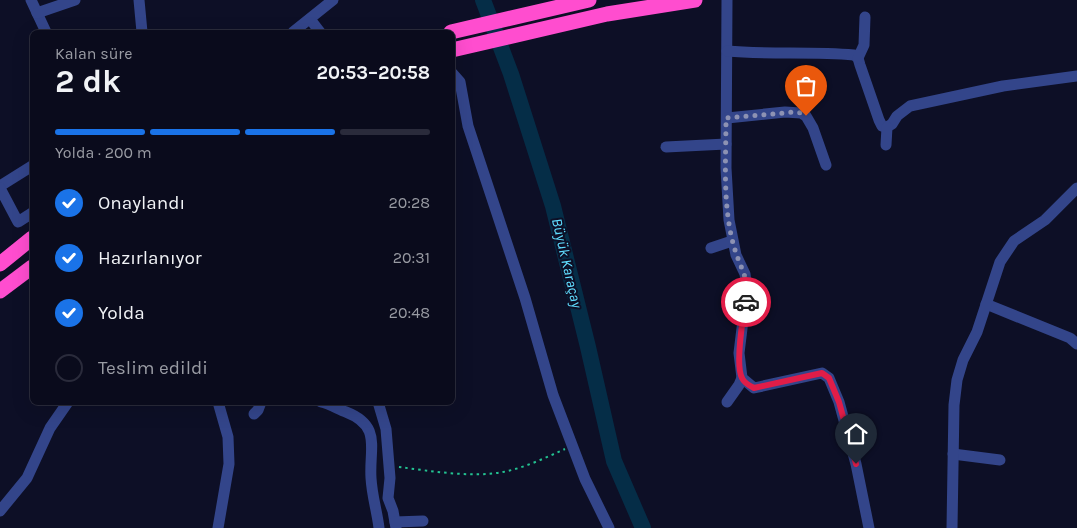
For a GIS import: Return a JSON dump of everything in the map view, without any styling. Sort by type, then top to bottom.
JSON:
[{"type":"highway","points":[[455,31],[584,0]]},
{"type":"highway","points":[[455,49],[608,14],[695,0]]},
{"type":"highway","points":[[0,264],[30,240]]},
{"type":"highway","points":[[0,291],[30,268]]},
{"type":"street","points":[[31,0],[45,30]]},
{"type":"street","points":[[36,13],[75,0]]},
{"type":"street","points":[[139,0],[142,30]]},
{"type":"street","points":[[296,30],[333,0]]},
{"type":"street","points":[[727,0],[726,168],[729,220],[732,241],[747,285],[748,296],[739,353],[742,378],[727,402]]},
{"type":"street","points":[[858,58],[864,45],[866,17]]},
{"type":"street","points":[[310,19],[318,30]]},
{"type":"street","points":[[727,51],[752,53],[808,52],[854,55],[858,58],[879,120],[882,126],[887,128]]},
{"type":"street","points":[[455,76],[460,82],[468,126],[525,298],[553,395],[571,447],[609,528]]},
{"type":"street","points":[[886,145],[887,128],[897,116],[910,106],[1003,86],[1077,76]]},
{"type":"street","points":[[726,118],[785,112],[801,113],[806,116],[812,128],[826,164]]},
{"type":"street","points":[[666,147],[726,144]]},
{"type":"street","points":[[30,167],[0,187],[18,222],[30,214]]},
{"type":"street","points":[[952,528],[954,404],[957,380],[963,360],[977,332],[1000,262],[1014,241],[1045,220],[1077,188]]},
{"type":"street","points":[[712,248],[732,241]]},
{"type":"street","points":[[986,304],[1075,340]]},
{"type":"street","points":[[742,378],[748,385],[754,388],[822,373],[829,378],[839,402],[856,464],[869,528]]},
{"type":"street","points":[[0,511],[27,478],[50,428],[66,405]]},
{"type":"street","points":[[218,528],[229,464],[228,437],[219,405]]},
{"type":"street","points":[[254,414],[260,405]]},
{"type":"street","points":[[329,405],[357,416],[365,423],[368,429],[371,437],[372,459],[370,476],[372,497],[379,528]]},
{"type":"street","points":[[379,405],[385,424],[390,466],[388,498],[396,525],[423,522]]},
{"type":"street","points":[[954,454],[1000,460]]},
{"type":"path","points":[[390,466],[471,474],[502,472],[571,447]]},
{"type":"waterway","name":"Büyük Karaçay","points":[[483,0],[511,74],[553,206],[614,461],[643,528]]},
{"type":"way so far","points":[[746,302],[748,296],[745,274],[732,241],[729,220],[726,118],[795,112],[806,116]]},
{"type":"route","points":[[746,302],[739,353],[742,378],[748,385],[754,388],[761,388],[822,373],[829,378],[839,402],[856,464]]}]
